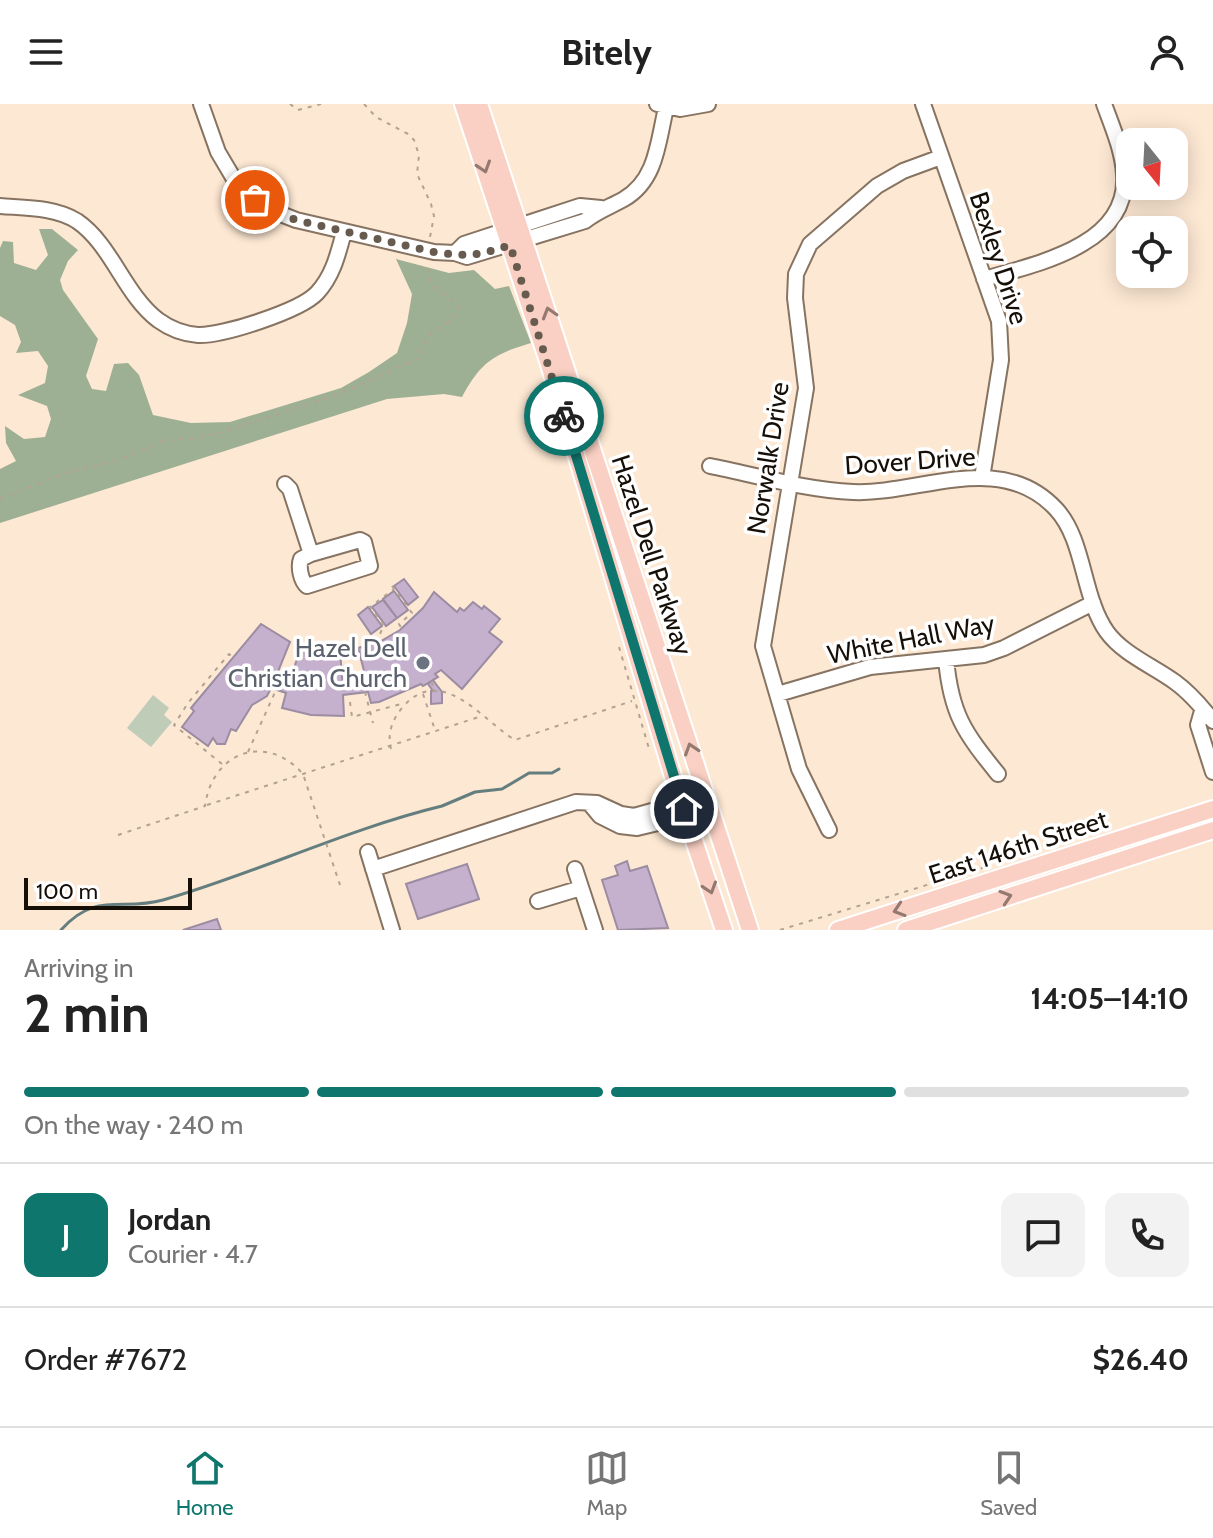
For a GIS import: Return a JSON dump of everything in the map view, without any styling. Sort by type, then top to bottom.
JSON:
[{"type":"main road","name":"Hazel Dell Parkway","points":[[463,104],[515,235],[750,930]]},
{"type":"main road","name":"Hazel Dell Parkway","points":[[479,104],[552,375],[678,793],[724,930]]},
{"type":"main road","name":"East 146th Street","points":[[838,930],[1213,809]]},
{"type":"main road","name":"East 146th Street","points":[[906,930],[1213,830]]},
{"type":"street","points":[[201,104],[223,162],[234,179],[248,194],[284,217],[429,251],[455,253],[464,244],[515,235],[580,206],[601,208],[625,198],[649,174],[654,164],[661,106],[680,109],[708,104]]},
{"type":"street","name":"Bexley Drive","points":[[923,104],[999,321],[1002,344],[982,478]]},
{"type":"street","points":[[984,279],[1075,248],[1109,224],[1117,212],[1125,178],[1104,104]]},
{"type":"street","name":"Norwalk Drive","points":[[829,830],[799,769],[763,639],[806,388],[795,298],[796,274],[801,259],[821,233],[877,186],[903,171],[941,157]]},
{"type":"street","points":[[0,206],[50,210],[75,220],[94,237],[148,311],[173,328],[198,335],[227,331],[293,309],[307,301],[330,275],[344,232]]},
{"type":"street","name":"Dover Drive","points":[[710,466],[856,492],[961,478],[982,478],[1033,492],[1055,508],[1069,530],[1093,603],[1108,634],[1119,645],[1184,689],[1208,716],[1198,725],[1213,772]]},
{"type":"street","points":[[285,484],[290,489],[311,554]]},
{"type":"street","points":[[360,540],[364,542],[370,566],[307,586],[303,583],[299,564],[301,559],[311,554],[360,540]]},
{"type":"street","name":"White Hall Way","points":[[778,694],[870,667],[984,655],[1093,603]]},
{"type":"street","points":[[946,659],[951,700],[959,721],[998,774]]},
{"type":"street","points":[[373,869],[576,802],[604,805],[621,814],[634,816],[659,809],[678,793]]},
{"type":"street","points":[[590,804],[600,816],[620,826],[643,828],[662,822],[690,826]]},
{"type":"street","points":[[368,852],[391,930]]},
{"type":"street","points":[[575,869],[595,930],[612,930]]},
{"type":"street","points":[[538,901],[581,888]]},
{"type":"path","points":[[290,104],[303,111],[321,104]]},
{"type":"path","points":[[0,499],[68,472],[113,462],[163,441],[199,438],[226,431],[333,396],[406,363],[414,363],[431,333],[451,320],[459,307],[434,289],[429,277],[434,216],[417,174],[418,148],[408,134],[390,126],[364,104]]},
{"type":"path","points":[[376,643],[384,625],[370,607],[393,588],[412,613],[399,624],[402,629]]},
{"type":"path","points":[[223,765],[174,725],[229,654],[233,657]]},
{"type":"path","points":[[206,681],[211,686]]},
{"type":"path","points":[[431,682],[438,693]]},
{"type":"path","points":[[248,754],[276,690]]},
{"type":"path","points":[[365,692],[373,723]]},
{"type":"path","points":[[423,694],[435,731]]},
{"type":"path","points":[[350,702],[352,717],[406,703],[423,694],[456,696],[471,704],[515,740],[633,700]]},
{"type":"path","points":[[391,748],[390,729],[406,703]]},
{"type":"path","points":[[636,709],[653,761]]},
{"type":"path","points":[[118,835],[484,715]]},
{"type":"path","points":[[205,806],[212,778],[223,765],[248,754],[271,753],[293,764],[303,774],[340,885]]},
{"type":"green space","points":[[39,229],[52,229],[78,250],[68,261],[60,280],[63,290],[98,339],[86,376],[92,389],[106,391],[114,364],[128,363],[139,375],[153,415],[191,423],[230,422],[341,388],[369,372],[397,353],[407,323],[412,294],[396,259],[449,273],[474,270],[495,289],[509,286],[531,343],[507,351],[482,367],[462,397],[444,394],[387,399],[0,523],[0,469],[16,461],[6,443],[5,426],[24,439],[45,437],[51,419],[47,406],[18,395],[45,383],[48,366],[38,351],[16,353],[21,342],[15,325],[0,316],[0,248],[3,241],[13,242],[14,263],[36,270],[48,255]]},
{"type":"green space","points":[[153,695],[169,708],[164,715],[172,722],[151,747],[127,728]]},
{"type":"building","points":[[404,579],[418,597],[408,605],[394,586]]},
{"type":"building","points":[[394,591],[408,610],[397,618],[383,599]]},
{"type":"building","name":"Hazel Dell Christian Church","points":[[434,592],[457,612],[460,608],[464,611],[473,602],[482,609],[484,606],[500,619],[489,632],[502,642],[462,689],[441,670],[435,674],[438,677],[423,686],[421,684],[379,702],[371,703],[368,692],[343,695],[344,716],[311,715],[282,708],[286,693],[271,688],[267,696],[252,705],[236,731],[231,729],[225,744],[217,744],[213,738],[208,746],[182,727],[194,711],[191,708],[261,624],[290,642],[277,674],[291,678],[301,646],[340,651],[343,689],[368,686],[358,648],[381,641],[400,630],[423,608]]},
{"type":"building","points":[[383,600],[397,618],[386,626],[372,607]]},
{"type":"building","points":[[368,607],[382,626],[371,634],[358,615]]},
{"type":"building","points":[[433,680],[442,692],[442,703],[431,704],[433,691],[428,684]]},
{"type":"building","points":[[627,861],[630,871],[647,866],[668,928],[618,930],[602,880],[618,875],[615,866]]},
{"type":"building","points":[[467,864],[479,899],[418,919],[406,884]]},
{"type":"building","points":[[217,919],[221,930],[183,930]]},
{"type":"waterway","points":[[61,930],[86,910],[98,906],[163,900],[372,827],[442,806],[475,792],[502,789],[529,773],[552,773],[559,769]]},
{"type":"way so far","points":[[255,200],[284,217],[434,252],[467,257],[510,245],[564,416]]},
{"type":"place","name":"Hazel Dell Christian Church","points":[[423,663]]},
{"type":"route","points":[[564,416],[684,809]]}]
